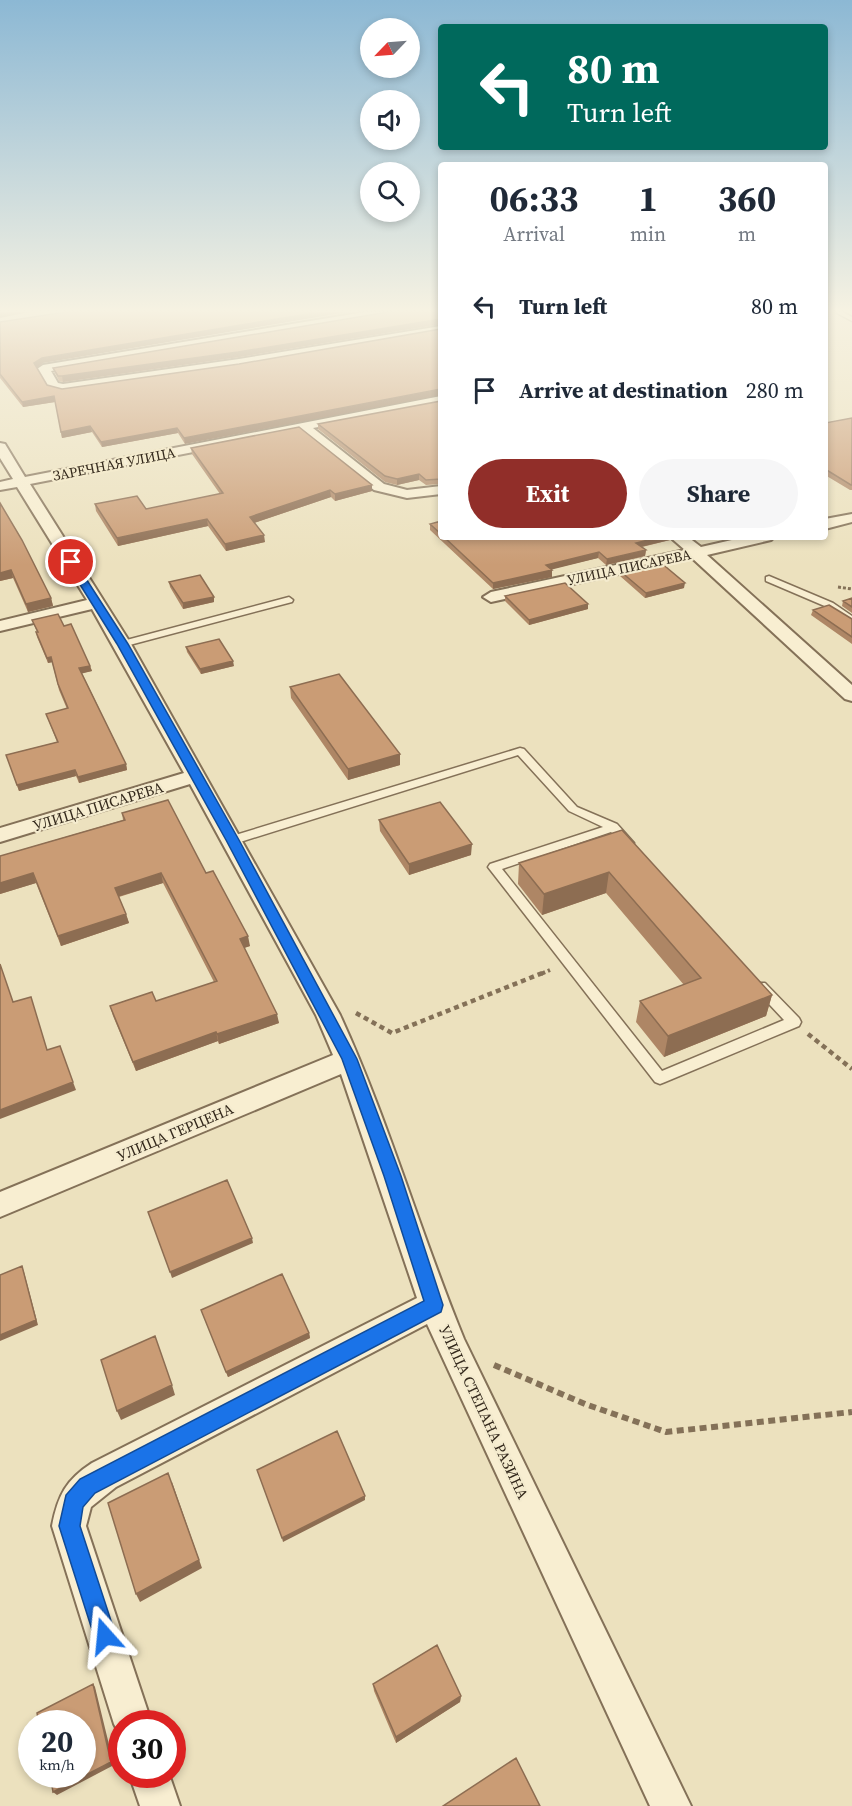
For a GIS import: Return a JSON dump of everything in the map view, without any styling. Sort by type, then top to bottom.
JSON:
[{"type":"street","name":"ЗАРЕЧНАЯ УЛИЦА","points":[[0,486],[438,401]]},
{"type":"street","points":[[302,426],[379,488],[407,494],[438,489]]},
{"type":"street","name":"УЛИЦА СТЕПАНА РАЗИНА","points":[[0,447],[122,644],[233,840],[350,1059],[392,1176],[434,1305],[670,1806]]},
{"type":"street","points":[[828,523],[852,518]]},
{"type":"street","points":[[682,540],[698,552],[700,558],[852,695]]},
{"type":"street","name":"УЛИЦА ПИСАРЕВА","points":[[491,597],[752,540]]},
{"type":"street","points":[[0,626],[96,603]]},
{"type":"street","name":"УЛИЦА ПИСАРЕВА","points":[[0,835],[195,776]]},
{"type":"street","name":"УЛИЦА ГЕРЦЕНА","points":[[0,1205],[350,1059]]},
{"type":"street","points":[[128,1710],[69,1526],[73,1502],[87,1486],[104,1475],[434,1305]]},
{"type":"street","points":[[154,1788],[160,1806]]},
{"type":"lane","points":[[769,579],[823,602],[852,620]]},
{"type":"lane","points":[[122,644],[289,600]]},
{"type":"lane","points":[[233,840],[520,751],[573,809],[613,827],[636,852]]},
{"type":"lane","points":[[613,827],[494,867],[660,1078],[794,1022],[755,980]]},
{"type":"path","points":[[348,1008],[392,1033],[554,968]]},
{"type":"path","points":[[794,1022],[852,1069]]},
{"type":"path","points":[[452,1347],[585,1404],[666,1432],[852,1412]]},
{"type":"building","points":[[18,396],[53,396],[22,402]]},
{"type":"building","points":[[54,396],[403,396],[184,438],[177,428],[101,442],[90,426],[61,432]]},
{"type":"building","points":[[438,402],[438,479],[426,480],[419,474],[397,479],[385,476],[318,424]]},
{"type":"building","points":[[852,418],[852,485],[828,471],[828,422]]},
{"type":"building","points":[[299,427],[372,485],[335,494],[330,490],[250,517],[264,535],[225,544],[207,519],[117,538],[95,504],[137,496],[146,509],[223,493],[191,448]]},
{"type":"building","points":[[0,503],[22,540],[51,598],[26,604],[11,570],[0,573]]},
{"type":"building","points":[[438,522],[438,531],[430,524]]},
{"type":"building","points":[[447,540],[648,540],[636,543],[646,550],[607,559],[599,552],[546,565],[552,570],[493,583]]},
{"type":"building","points":[[660,562],[685,583],[646,593],[620,571]]},
{"type":"building","points":[[200,575],[214,597],[183,603],[169,582]]},
{"type":"building","points":[[565,583],[588,604],[529,620],[505,596]]},
{"type":"building","points":[[852,598],[852,607],[843,601]]},
{"type":"building","points":[[829,605],[852,619],[852,637],[813,610]]},
{"type":"building","points":[[58,614],[64,626],[71,624],[90,666],[79,668],[126,764],[78,777],[75,770],[17,785],[6,755],[58,742],[46,714],[68,708],[58,684],[51,657],[47,658],[32,620]]},
{"type":"building","points":[[219,639],[233,661],[200,669],[186,647]]},
{"type":"building","points":[[339,674],[400,754],[348,769],[290,687]]},
{"type":"building","points":[[168,800],[206,873],[213,871],[248,936],[240,939],[277,1014],[217,1034],[216,1032],[133,1062],[110,1006],[152,992],[156,1001],[217,981],[161,873],[115,888],[126,914],[58,936],[33,873],[0,883],[0,856],[125,820],[122,813]]},
{"type":"building","points":[[440,802],[472,844],[409,864],[379,820]]},
{"type":"building","points":[[622,830],[772,995],[668,1036],[640,1001],[701,978],[609,872],[544,894],[519,863]]},
{"type":"building","points":[[0,964],[13,1002],[31,997],[47,1050],[60,1046],[73,1082],[0,1110]]},
{"type":"building","points":[[227,1180],[252,1238],[170,1272],[148,1212]]},
{"type":"building","points":[[22,1266],[36,1320],[0,1335],[0,1275]]},
{"type":"building","points":[[282,1274],[309,1333],[226,1372],[201,1310]]},
{"type":"building","points":[[155,1336],[172,1385],[117,1411],[101,1360]]},
{"type":"building","points":[[337,1431],[365,1496],[282,1538],[257,1470]]},
{"type":"building","points":[[168,1473],[199,1560],[136,1594],[108,1503]]},
{"type":"building","points":[[437,1645],[461,1696],[396,1737],[373,1684]]},
{"type":"building","points":[[93,1684],[108,1749],[108,1764],[96,1770],[96,1710],[43,1710]]},
{"type":"building","points":[[516,1758],[540,1806],[443,1806]]},
{"type":"route","points":[[71,562],[122,644],[233,840],[350,1059],[392,1176],[434,1305],[104,1475],[87,1486],[73,1502],[69,1526],[105,1636]]}]
